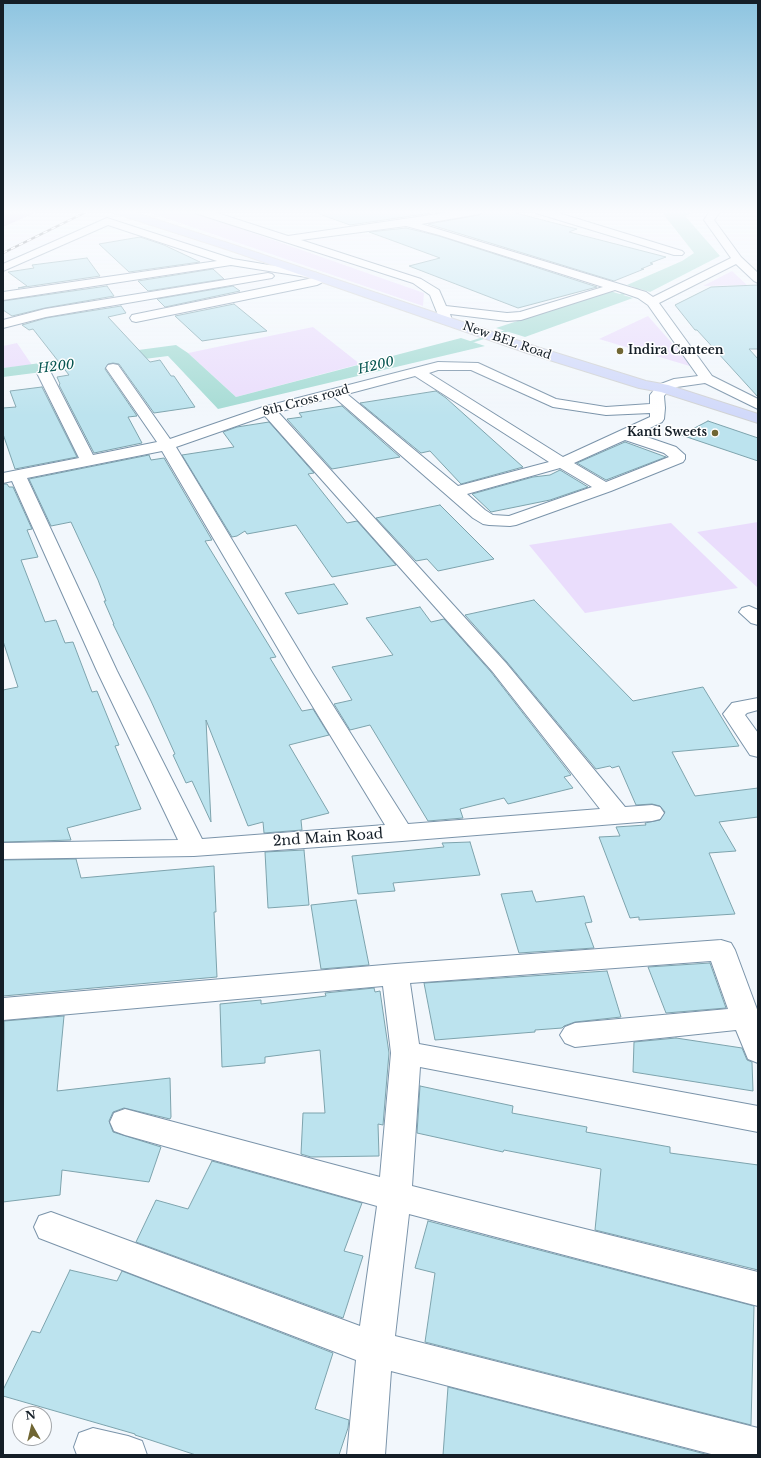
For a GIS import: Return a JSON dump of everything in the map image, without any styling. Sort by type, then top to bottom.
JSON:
[{"type":"main road","name":"New BEL Road","points":[[326,279],[444,315],[481,332],[644,385],[660,397],[758,430]]},
{"type":"main road","name":"New BEL Road","points":[[660,397],[758,418]]},
{"type":"street","points":[[3,286],[50,279]]},
{"type":"street","points":[[3,296],[118,279]]},
{"type":"street","points":[[3,324],[45,313],[250,279]]},
{"type":"street","points":[[136,318],[326,279]]},
{"type":"street","points":[[411,279],[417,281],[435,293],[444,315],[521,316],[617,287]]},
{"type":"street","points":[[591,279],[647,298],[707,379],[758,405]]},
{"type":"street","points":[[647,298],[691,279]]},
{"type":"street","name":"8th Cross road","points":[[10,476],[167,445],[268,410],[438,366],[473,366],[553,403],[606,411],[660,397]]},
{"type":"street","points":[[113,368],[167,445],[303,674],[402,833]]},
{"type":"street","points":[[416,371],[562,463],[605,488]]},
{"type":"street","points":[[44,373],[88,460]]},
{"type":"street","points":[[455,492],[562,463],[656,420],[660,397],[674,383],[707,379]]},
{"type":"street","points":[[336,392],[479,514],[489,520],[510,521],[605,488],[677,459],[677,455],[670,450],[624,434]]},
{"type":"street","points":[[268,410],[499,667],[618,815]]},
{"type":"street","points":[[10,476],[194,848]]},
{"type":"street","points":[[758,610],[749,612],[758,619]]},
{"type":"street","points":[[758,704],[740,708],[734,714],[758,750]]},
{"type":"street","name":"2nd Main Road","points":[[3,851],[194,848],[652,813]]},
{"type":"street","points":[[3,1009],[395,974],[721,950],[758,1051]]},
{"type":"street","points":[[366,1455],[375,1349],[395,1196],[406,1053],[395,974]]},
{"type":"street","points":[[575,1035],[746,1018]]},
{"type":"street","points":[[406,1053],[758,1119]]},
{"type":"street","points":[[125,1122],[395,1196],[758,1289]]},
{"type":"street","points":[[52,1228],[375,1349],[758,1447]]},
{"type":"shaded area","points":[[344,279],[384,279],[424,293],[423,306]]},
{"type":"shaded area","points":[[716,279],[741,279],[747,285],[703,286]]},
{"type":"shaded area","points":[[648,316],[693,367],[599,339]]},
{"type":"shaded area","points":[[313,327],[360,364],[236,397],[188,353]]},
{"type":"shaded area","points":[[17,343],[32,365],[3,368],[3,346]]},
{"type":"shaded area","points":[[758,522],[758,588],[697,532]]},
{"type":"shaded area","points":[[671,523],[738,588],[585,613],[529,545]]},
{"type":"water","points":[[641,279],[675,279],[650,292],[627,285]]},
{"type":"water","points":[[610,291],[633,298],[525,337],[496,328]]},
{"type":"water","points":[[461,338],[485,346],[218,409],[168,356],[3,377],[3,368],[176,345],[188,353],[236,397]]},
{"type":"building","points":[[18,279],[79,279],[18,288],[27,286]]},
{"type":"building","points":[[150,279],[224,279],[148,291],[138,281]]},
{"type":"building","points":[[443,279],[572,279],[597,287],[518,308]]},
{"type":"building","points":[[608,279],[619,279],[614,281]]},
{"type":"building","points":[[758,285],[758,349],[749,349],[758,359],[758,397],[697,330],[695,330],[675,305],[711,287]]},
{"type":"building","points":[[107,286],[114,296],[45,308],[12,316],[3,310],[3,301]]},
{"type":"building","points":[[233,286],[240,291],[165,307],[157,299]]},
{"type":"building","points":[[234,304],[267,331],[202,341],[175,316]]},
{"type":"building","points":[[121,306],[126,313],[108,317],[150,362],[160,360],[171,376],[174,376],[195,407],[154,413],[119,364],[108,364],[105,369],[137,416],[128,417],[142,443],[94,453],[59,385],[60,384],[57,377],[69,375],[33,329],[29,330],[22,325],[46,318]]},
{"type":"building","points":[[42,387],[77,457],[15,469],[3,434],[3,408],[16,407],[10,391]]},
{"type":"building","points":[[436,391],[446,398],[523,467],[461,484],[430,451],[421,453],[360,403]]},
{"type":"building","points":[[342,406],[400,457],[332,469],[287,419],[302,417],[299,413]]},
{"type":"building","points":[[708,421],[758,438],[758,461],[681,435]]},
{"type":"building","points":[[269,422],[314,473],[308,474],[347,523],[357,521],[396,565],[332,577],[296,525],[247,534],[245,531],[232,537],[182,455],[234,447],[223,432],[237,427]]},
{"type":"building","points":[[625,442],[666,457],[606,480],[577,463]]},
{"type":"building","points":[[149,455],[151,460],[164,458],[212,540],[205,541],[276,657],[270,658],[302,711],[313,709],[329,735],[289,745],[329,813],[301,820],[302,830],[264,833],[263,822],[248,826],[206,720],[211,822],[192,781],[186,783],[173,755],[175,754],[151,701],[113,624],[98,580],[71,522],[51,526],[29,479]]},
{"type":"building","points":[[560,470],[588,487],[550,500],[491,512],[472,494],[533,477],[550,475]]},
{"type":"building","points":[[3,484],[13,487],[32,529],[27,530],[38,557],[21,560],[45,622],[56,620],[65,643],[73,642],[92,692],[97,691],[119,745],[115,746],[141,809],[67,828],[71,840],[3,842],[3,690],[18,687],[3,641]]},
{"type":"building","points":[[440,505],[494,559],[438,571],[427,559],[416,561],[376,518]]},
{"type":"building","points":[[334,584],[348,604],[298,614],[285,593]]},
{"type":"building","points":[[534,600],[633,701],[703,687],[739,746],[672,752],[695,796],[758,788],[758,817],[719,822],[736,851],[709,853],[735,914],[639,920],[639,917],[630,918],[599,837],[620,836],[616,827],[646,825],[645,823],[660,820],[665,812],[660,806],[652,804],[636,805],[619,766],[596,769],[507,662],[465,615]]},
{"type":"building","points":[[420,607],[431,622],[444,619],[491,672],[571,775],[564,777],[573,788],[508,804],[504,798],[460,809],[463,818],[428,821],[370,725],[350,730],[334,704],[352,700],[332,667],[393,655],[366,618]]},
{"type":"building","points":[[470,842],[480,875],[393,883],[395,891],[358,894],[352,856],[444,847],[442,843]]},
{"type":"building","points":[[304,850],[309,905],[268,908],[265,852]]},
{"type":"building","points":[[76,859],[81,878],[214,866],[216,912],[214,912],[217,977],[3,996],[3,860]]},
{"type":"building","points":[[532,891],[536,902],[584,896],[592,922],[585,923],[594,948],[519,953],[501,894]]},
{"type":"building","points":[[356,900],[369,965],[321,969],[311,905]]},
{"type":"building","points":[[710,963],[726,1008],[666,1013],[648,967]]},
{"type":"building","points":[[607,971],[621,1017],[575,1022],[562,1028],[535,1030],[535,1032],[435,1040],[424,983]]},
{"type":"building","points":[[374,988],[375,992],[380,991],[389,1053],[383,1125],[378,1124],[379,1156],[311,1157],[301,1154],[303,1113],[325,1113],[320,1050],[265,1057],[265,1063],[222,1067],[220,1004],[261,1000],[261,1004],[326,996],[325,993]]},
{"type":"building","points":[[64,1016],[57,1091],[170,1078],[171,1117],[170,1119],[124,1108],[113,1112],[109,1121],[113,1132],[161,1147],[149,1182],[62,1170],[60,1195],[3,1202],[4,1021]]},
{"type":"building","points":[[676,1038],[742,1048],[747,1060],[752,1062],[753,1091],[633,1072],[634,1042]]},
{"type":"building","points":[[420,1086],[513,1106],[512,1113],[587,1127],[586,1132],[670,1147],[670,1153],[758,1165],[758,1270],[595,1230],[601,1169],[504,1150],[503,1152],[417,1133]]},
{"type":"building","points":[[212,1161],[362,1203],[344,1251],[363,1256],[343,1318],[136,1242],[156,1200],[188,1209]]},
{"type":"building","points":[[428,1221],[754,1306],[751,1425],[425,1342],[435,1273],[415,1268]]},
{"type":"building","points":[[70,1270],[117,1281],[122,1271],[333,1353],[315,1409],[349,1420],[348,1428],[339,1455],[196,1455],[135,1434],[52,1410],[52,1406],[38,1406],[3,1396],[3,1390],[32,1331],[40,1333]]},
{"type":"building","points":[[448,1387],[709,1455],[443,1455]]},
{"type":"waterway","name":"H200","points":[[612,298],[648,284]]},
{"type":"waterway","name":"H200","points":[[463,344],[517,328]]},
{"type":"place","name":"Indira Canteen","points":[[620,351]]},
{"type":"place","name":"Kanti Sweets","points":[[715,433]]}]
